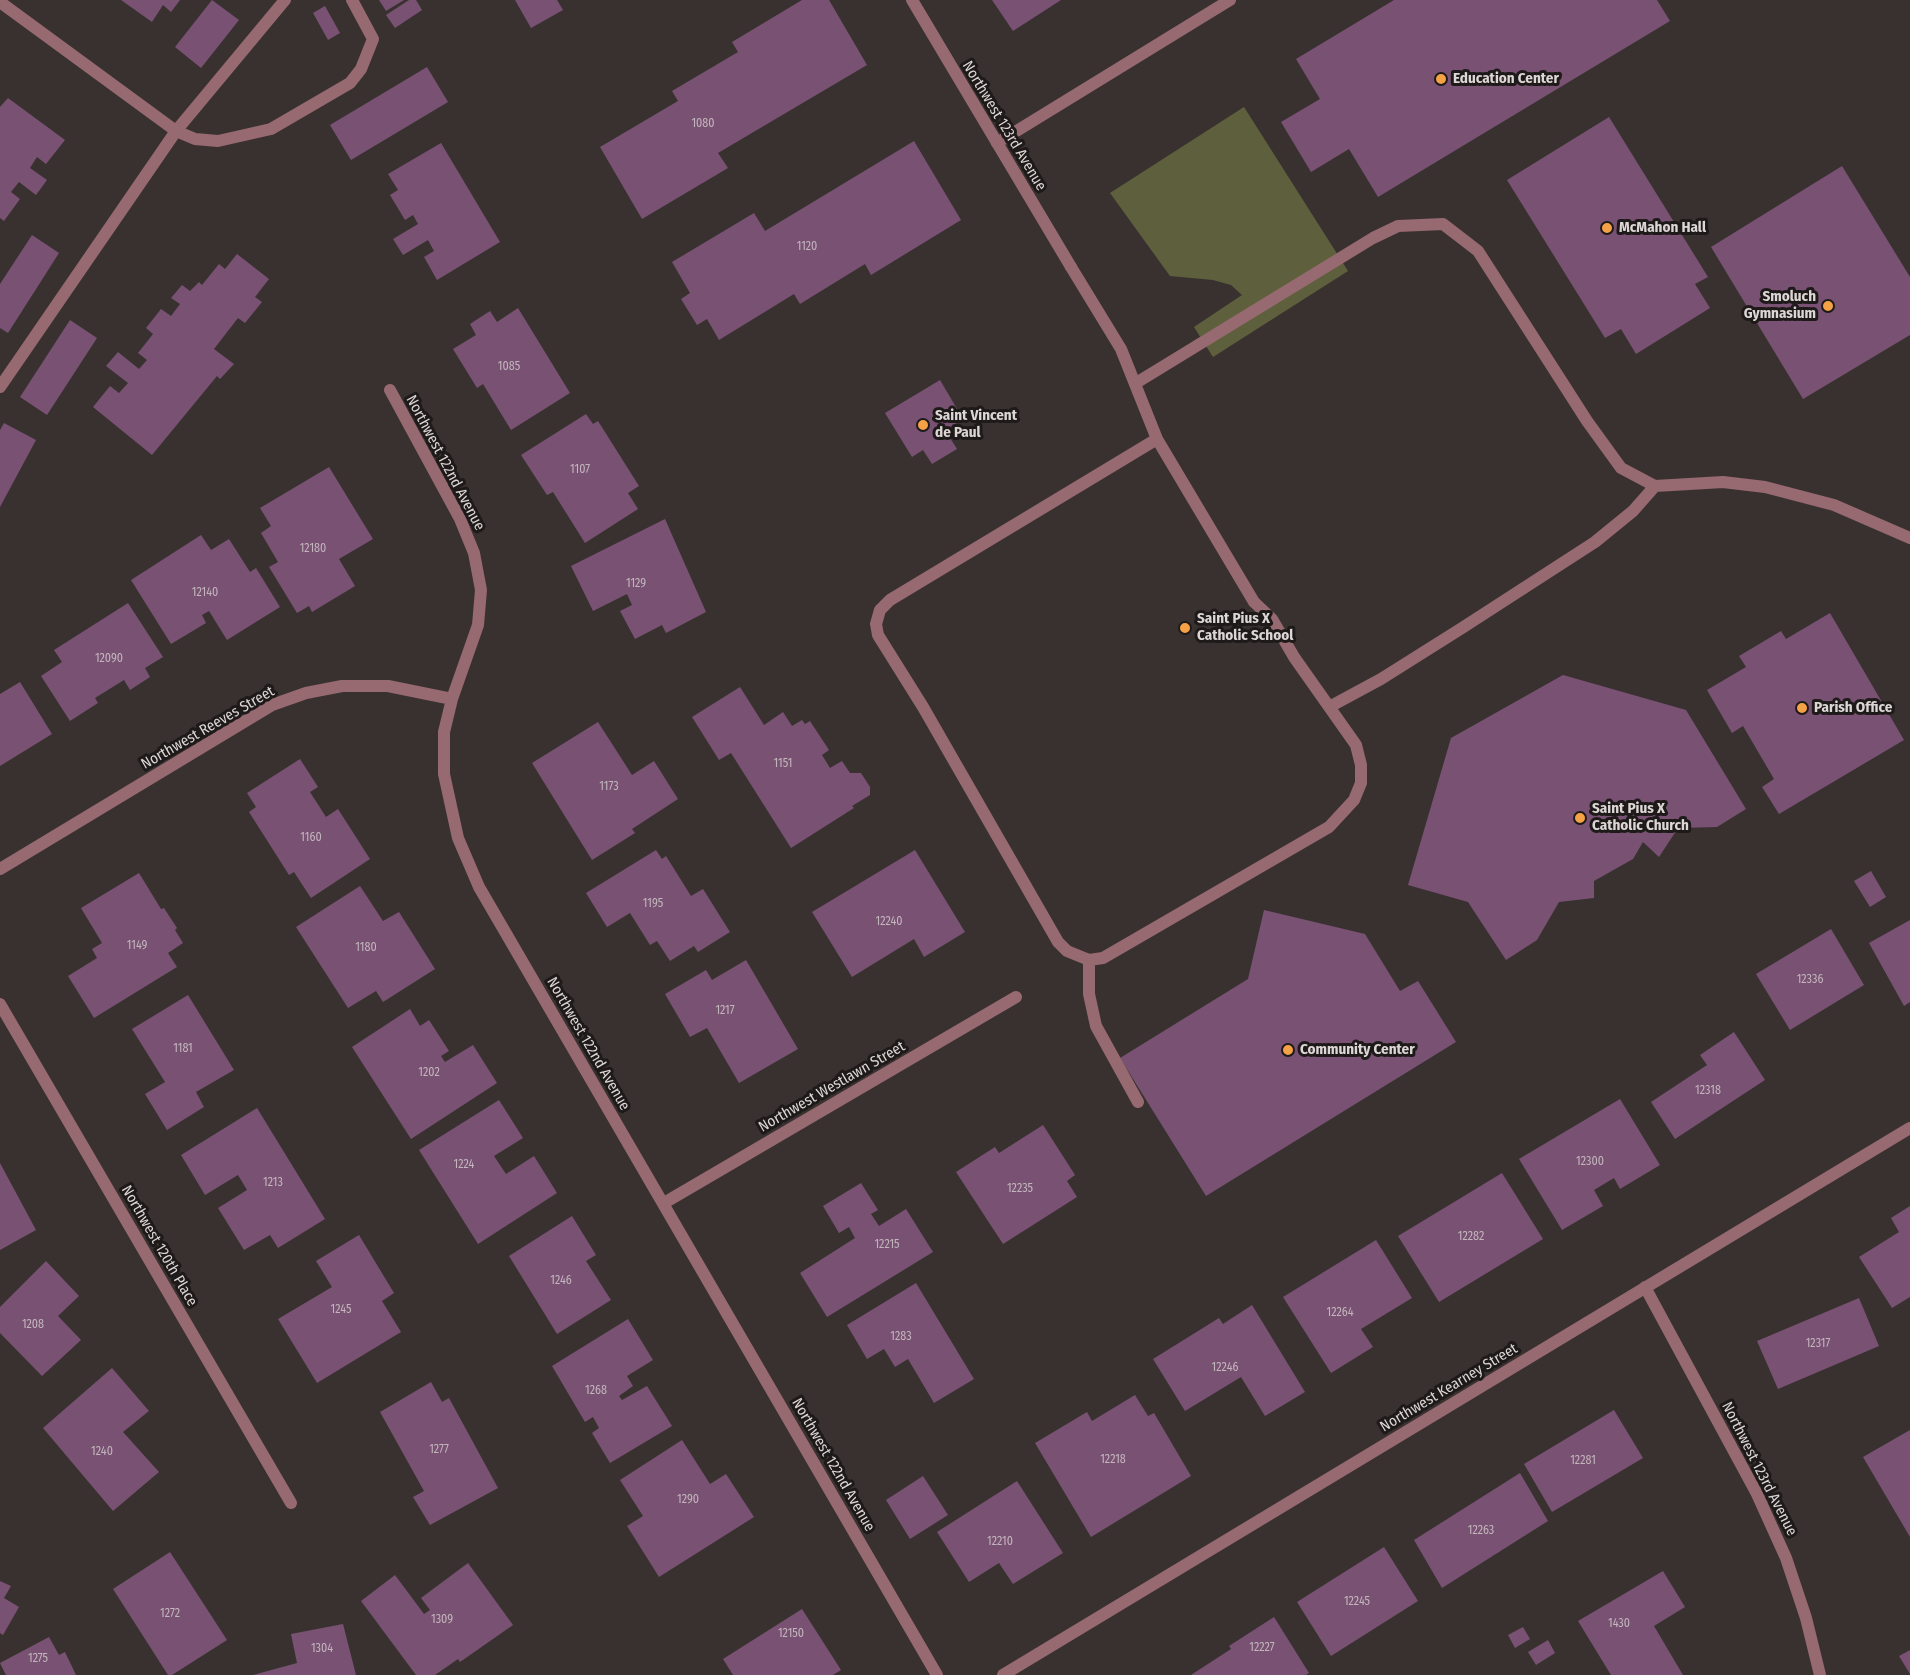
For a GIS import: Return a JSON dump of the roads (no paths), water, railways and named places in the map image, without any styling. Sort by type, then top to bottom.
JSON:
[{"type":"street","points":[[0,387],[176,131],[285,0]]},
{"type":"street","points":[[0,3],[176,131],[195,139],[218,141],[271,129],[350,83],[361,69],[373,39],[352,0]]},
{"type":"street","name":"Northwest 123rd Avenue","points":[[912,0],[1121,349],[1157,439],[1254,602],[1272,619],[1294,657],[1331,706],[1356,745],[1361,765],[1361,783],[1354,800],[1341,818],[1329,827],[1103,958],[1089,960]]},
{"type":"street","points":[[997,143],[1230,0]]},
{"type":"street","points":[[1136,383],[1373,238],[1398,226],[1443,224],[1478,251],[1587,421],[1621,468],[1655,486],[1723,482],[1765,487],[1834,505],[1910,538]]},
{"type":"street","name":"Northwest 122nd Avenue","points":[[390,390],[460,519],[474,553],[481,591],[478,625],[452,699],[444,732],[444,774],[458,838],[479,887],[938,1675]]},
{"type":"street","points":[[1138,1102],[1096,1026],[1089,994],[1089,960],[1067,951],[1059,942],[923,707],[878,635],[876,624],[880,610],[890,600],[1157,439]]},
{"type":"street","points":[[1331,706],[1462,628],[1595,542],[1633,511],[1655,486]]},
{"type":"street","name":"Northwest Reeves Street","points":[[0,868],[273,705],[306,693],[342,686],[388,686],[452,699]]},
{"type":"street","name":"Northwest Westlawn Street","points":[[664,1203],[1016,997]]},
{"type":"street","name":"Northwest 120th Place","points":[[0,1004],[291,1503]]},
{"type":"street","name":"Northwest Kearney Street","points":[[1003,1675],[1910,1128]]},
{"type":"street","name":"Northwest 123rd Avenue","points":[[1646,1287],[1762,1505],[1786,1558],[1806,1618],[1820,1675]]},
{"type":"place","name":"Education Center","points":[[1441,79]]},
{"type":"place","name":"McMahon Hall","points":[[1607,228]]},
{"type":"place","name":"Smoluch Gymnasium","points":[[1828,306]]},
{"type":"place","name":"Saint Vincent de Paul","points":[[923,425]]},
{"type":"place","name":"Saint Pius X Catholic School","points":[[1185,628]]},
{"type":"place","name":"Parish Office","points":[[1802,708]]},
{"type":"place","name":"Saint Pius X Catholic Church","points":[[1580,818]]},
{"type":"place","name":"Community Center","points":[[1288,1050]]}]
